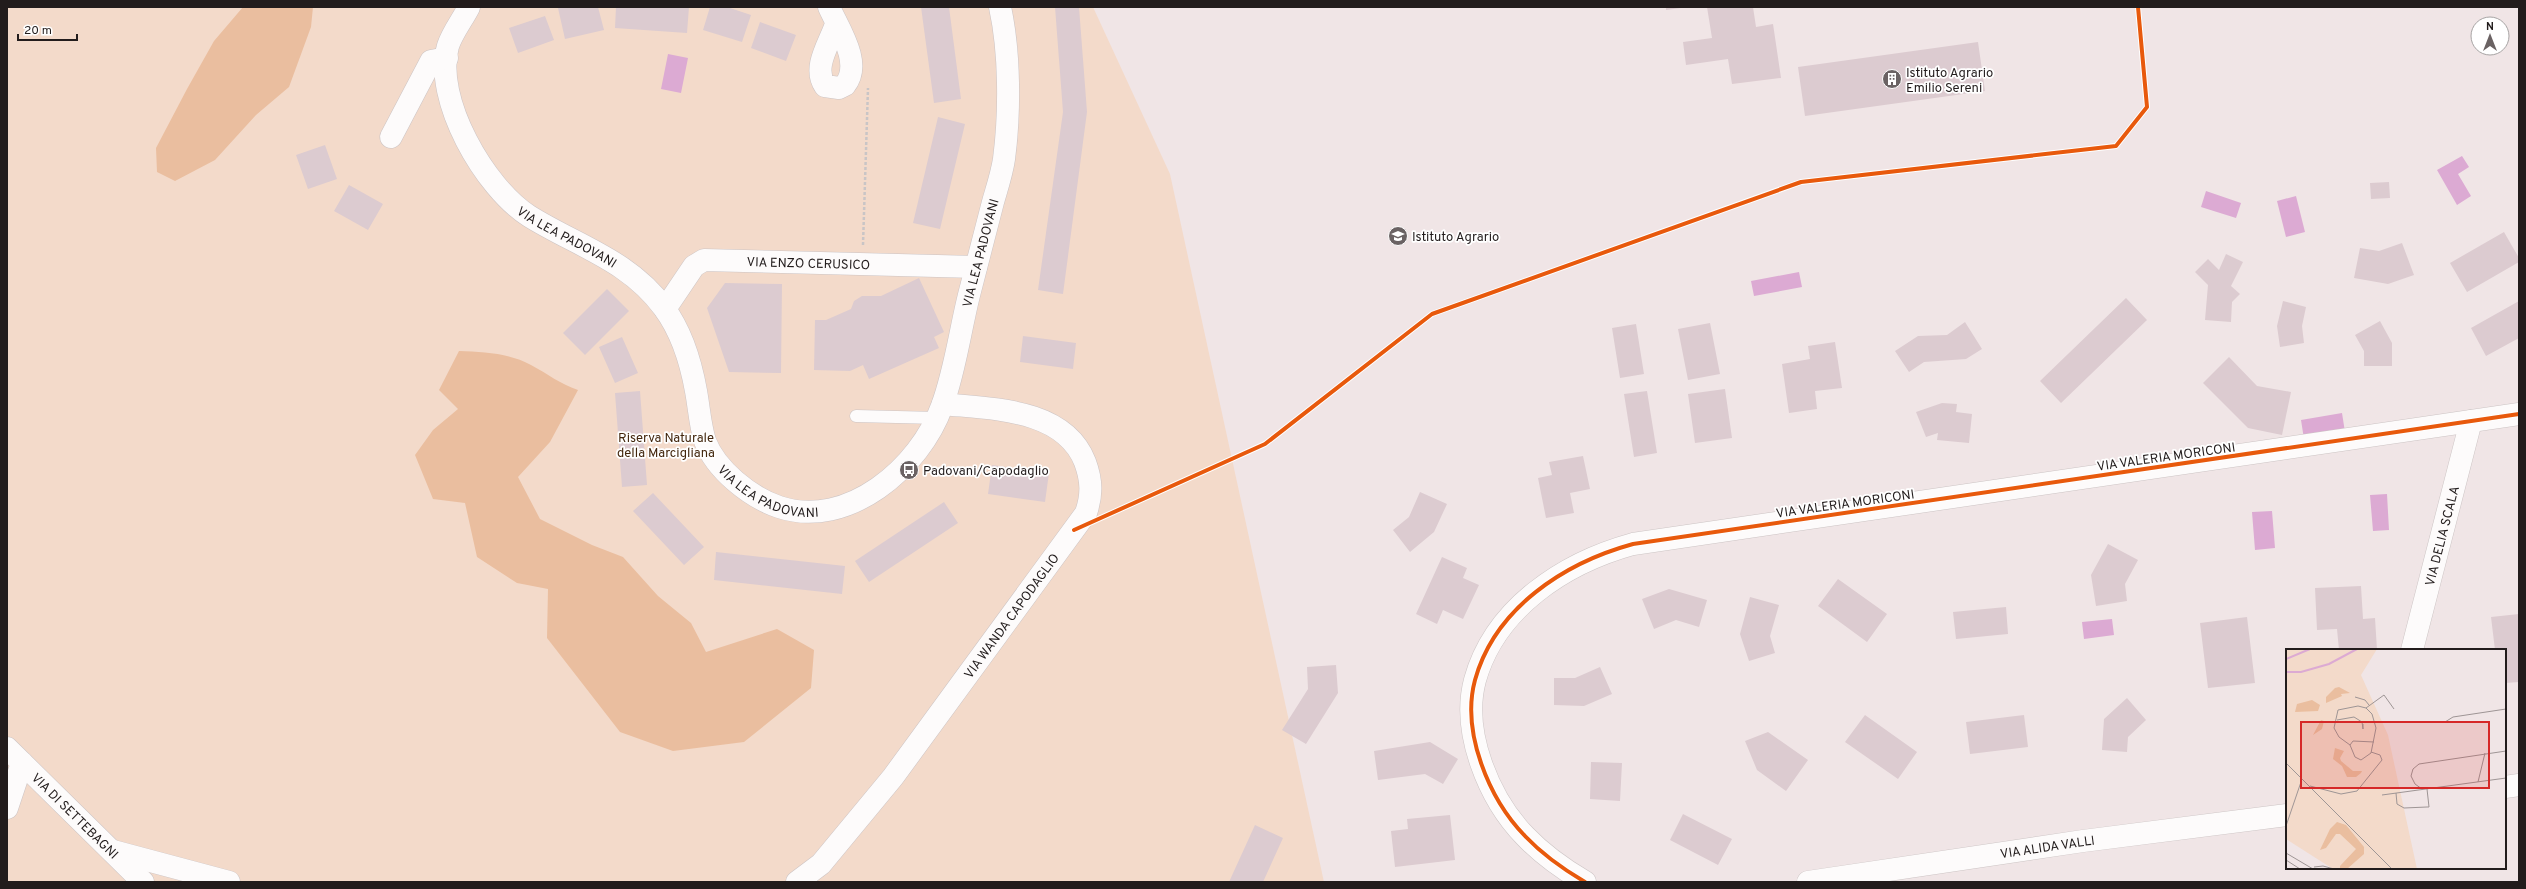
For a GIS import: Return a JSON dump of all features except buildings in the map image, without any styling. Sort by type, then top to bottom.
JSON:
[{"type":"street","name":"VIA LEA PADOVANI","points":[[469,7],[448,46],[445,77],[454,113],[471,150],[496,186],[510,202],[529,216],[619,265],[643,285],[665,309],[678,333],[686,355],[696,388],[702,427],[712,454],[724,469],[746,490],[778,507],[794,511],[829,510],[846,506],[864,498],[894,475],[908,461],[940,411],[1004,160],[1008,81],[1000,7]]},
{"type":"street","points":[[391,137],[431,61],[447,58]]},
{"type":"street","name":"VIA ENZO CERUSICO","points":[[665,309],[694,266],[704,260],[862,262],[976,267]]},
{"type":"street","name":"VIA WANDA CAPODAGLIO","points":[[797,882],[820,864],[893,776],[1086,513],[1091,487],[1088,472],[1083,458],[1068,437],[1049,424],[1029,415],[940,411]]},
{"type":"street","name":"VIA VALERIA MORICONI","points":[[1584,882],[1543,854],[1524,836],[1510,818],[1486,776],[1479,753],[1473,721],[1472,701],[1475,681],[1484,655],[1500,630],[1520,604],[1571,568],[1610,550],[1632,544],[2519,414]]},
{"type":"street","name":"VIA DELIA SCALA","points":[[2412,649],[2471,421]]},
{"type":"street","name":"VIA DI SETTEBAGNI","points":[[7,748],[143,882]]},
{"type":"street","points":[[7,808],[22,763]]},
{"type":"street","points":[[2506,787],[2519,785]]},
{"type":"street","name":"VIA ALIDA VALLI","points":[[1808,882],[2083,841],[2286,815]]},
{"type":"street","points":[[112,851],[222,881]]},
{"type":"lane","points":[[856,416],[940,411]]},
{"type":"path","points":[[862,262],[868,83]]},
{"type":"green space","name":"Riserva Naturale della Marcigliana","points":[[7,7],[1093,7],[1170,174],[1324,882],[7,882]]},
{"type":"shaded area","points":[[243,7],[313,7],[311,27],[289,87],[256,115],[215,160],[175,181],[157,172],[156,148],[214,41]]},
{"type":"shaded area","points":[[668,54],[688,58],[681,93],[661,89]]},
{"type":"shaded area","points":[[2462,156],[2469,167],[2458,174],[2471,196],[2457,205],[2437,170]]},
{"type":"shaded area","points":[[2206,191],[2241,203],[2236,218],[2201,207]]},
{"type":"shaded area","points":[[2296,196],[2305,232],[2286,237],[2277,201]]},
{"type":"shaded area","points":[[1799,272],[1802,287],[1754,296],[1751,281]]},
{"type":"shaded area","points":[[459,351],[487,353],[514,358],[531,365],[560,382],[578,390],[550,442],[518,477],[540,519],[592,545],[623,557],[658,596],[691,623],[706,652],[777,629],[814,650],[811,688],[744,742],[673,751],[620,732],[547,638],[548,589],[517,583],[477,557],[465,503],[433,499],[415,455],[433,430],[458,409],[439,390]]},
{"type":"shaded area","points":[[2342,413],[2345,432],[2304,439],[2301,420]]},
{"type":"shaded area","points":[[2387,494],[2389,530],[2373,531],[2370,495]]},
{"type":"shaded area","points":[[2272,511],[2275,548],[2255,550],[2252,512]]},
{"type":"shaded area","points":[[2112,619],[2114,635],[2084,639],[2082,622]]},
{"type":"cycle path","points":[[1074,530],[1265,444],[1432,314],[1801,182],[2116,146],[2147,107],[2138,7]]},
{"type":"cycle path","points":[[1585,882],[1546,855],[1532,843],[1512,821],[1500,803],[1481,764],[1475,742],[1472,721],[1472,700],[1475,680],[1485,654],[1498,631],[1516,610],[1536,592],[1558,576],[1582,563],[1607,552],[1633,544],[2519,414]]},
{"type":"place","name":"Istituto Agrario Emilio Sereni","points":[[1892,79]]},
{"type":"place","name":"Istituto Agrario","points":[[1398,236]]},
{"type":"place","name":"Padovani/Capodaglio","points":[[909,470]]}]
